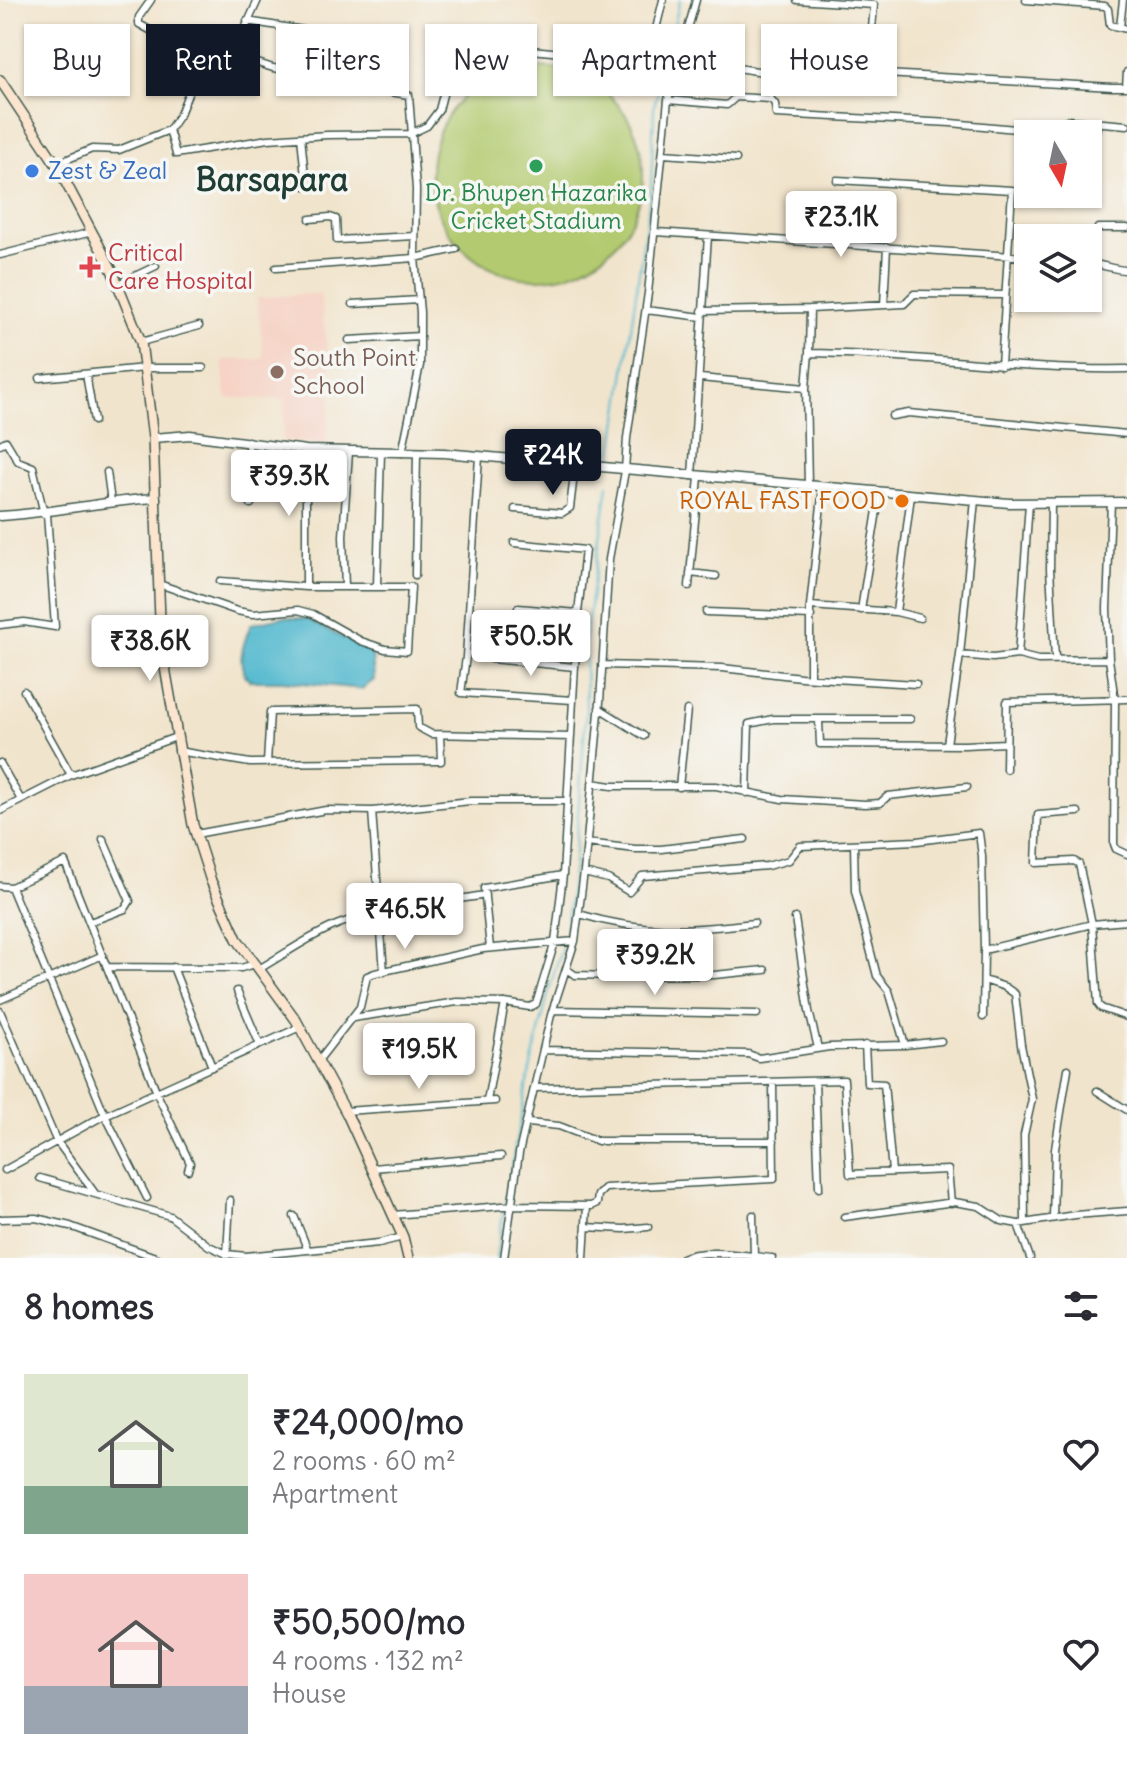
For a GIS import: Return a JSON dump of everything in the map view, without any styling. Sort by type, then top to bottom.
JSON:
[{"type":"main road","points":[[0,82],[56,164],[118,284],[141,342],[153,438],[161,645],[178,751],[196,834],[211,881],[228,920],[300,1027],[345,1111],[403,1237],[408,1258]]},
{"type":"street","points":[[146,28],[139,24],[139,17],[151,0]]},
{"type":"street","points":[[246,24],[257,3],[250,0]]},
{"type":"street","points":[[657,24],[663,0]]},
{"type":"street","points":[[689,24],[696,0]]},
{"type":"street","points":[[797,0],[877,3],[874,24]]},
{"type":"street","points":[[1026,0],[1105,6],[1110,25],[1124,28],[1123,0]]},
{"type":"street","points":[[247,21],[276,26]]},
{"type":"street","points":[[169,130],[176,154],[301,137],[410,134],[427,126],[439,110],[446,83],[456,68],[479,56],[510,48],[553,51]]},
{"type":"street","points":[[260,64],[409,95],[416,189],[415,258],[420,368],[402,453]]},
{"type":"street","points":[[897,75],[1126,87],[1127,72]]},
{"type":"street","points":[[56,164],[92,149],[119,150],[169,130],[187,96]]},
{"type":"street","points":[[504,1258],[512,1195],[553,1010],[579,914],[599,708],[609,559],[625,471],[646,310],[669,96]]},
{"type":"street","points":[[668,100],[727,105],[736,97],[759,98],[774,101],[776,114],[1014,129]]},
{"type":"street","points":[[1102,122],[1127,125]]},
{"type":"street","points":[[301,137],[306,186]]},
{"type":"street","points":[[663,154],[736,159]]},
{"type":"street","points":[[837,180],[1008,188],[1013,195],[1001,366]]},
{"type":"street","points":[[310,219],[336,219],[337,240],[415,236]]},
{"type":"street","points":[[1102,228],[1127,228]]},
{"type":"street","points":[[0,255],[92,232]]},
{"type":"street","points":[[656,232],[1014,256]]},
{"type":"street","points":[[689,586],[708,236]]},
{"type":"street","points":[[884,305],[887,247]]},
{"type":"street","points":[[276,268],[415,258],[456,249]]},
{"type":"street","points":[[1102,264],[1113,270],[1127,270]]},
{"type":"street","points":[[118,284],[156,266]]},
{"type":"street","points":[[646,310],[702,314],[907,303],[914,294],[1004,295]]},
{"type":"street","points":[[353,304],[419,300]]},
{"type":"street","points":[[808,485],[806,388],[810,309]]},
{"type":"street","points":[[141,342],[199,326]]},
{"type":"street","points":[[349,340],[420,336]]},
{"type":"street","points":[[809,353],[915,357],[1065,370],[1127,369]]},
{"type":"street","points":[[40,378],[145,368],[203,368]]},
{"type":"street","points":[[86,374],[94,421]]},
{"type":"street","points":[[700,378],[806,388]]},
{"type":"street","points":[[892,416],[909,413],[1127,434]]},
{"type":"street","points":[[0,432],[3,442],[19,463],[33,467],[45,514],[55,627],[24,622],[0,625]]},
{"type":"street","points":[[153,438],[190,435],[306,450],[479,457],[975,500],[1127,502]]},
{"type":"street","points":[[248,441],[251,504]]},
{"type":"street","points":[[306,450],[306,587]]},
{"type":"street","points":[[345,586],[343,536],[349,452]]},
{"type":"street","points":[[377,586],[381,453]]},
{"type":"street","points":[[415,575],[417,453]]},
{"type":"street","points":[[479,457],[461,693],[573,700]]},
{"type":"street","points":[[515,509],[562,513],[570,508],[575,466]]},
{"type":"street","points":[[107,472],[111,502]]},
{"type":"street","points":[[810,677],[810,606],[823,487]]},
{"type":"street","points":[[861,610],[880,492]]},
{"type":"street","points":[[896,612],[911,495]]},
{"type":"street","points":[[0,516],[45,514],[111,502],[156,498]]},
{"type":"street","points":[[947,744],[960,655],[975,500]]},
{"type":"street","points":[[1111,502],[1107,609],[1115,701],[1114,844],[1116,849],[1127,854]]},
{"type":"street","points":[[1018,655],[1029,503]]},
{"type":"street","points":[[1051,503],[1050,569],[1055,658]]},
{"type":"street","points":[[352,1019],[457,1002],[535,1006],[556,942],[585,550],[514,543]]},
{"type":"street","points":[[690,573],[716,576]]},
{"type":"street","points":[[159,584],[237,611],[253,614],[298,610],[313,614],[361,641],[385,649],[407,651],[411,587],[306,587],[220,581]]},
{"type":"street","points":[[810,606],[896,612],[920,618]]},
{"type":"street","points":[[518,608],[578,613]]},
{"type":"street","points":[[706,612],[811,616]]},
{"type":"street","points":[[960,655],[993,658],[1018,655],[1038,660],[1109,659]]},
{"type":"street","points":[[491,659],[575,667]]},
{"type":"street","points":[[602,665],[722,668],[916,684]]},
{"type":"street","points":[[24,691],[71,775]]},
{"type":"street","points":[[1006,769],[1007,702],[1127,699]]},
{"type":"street","points":[[599,708],[644,736]]},
{"type":"street","points":[[267,763],[270,712],[417,709],[418,727],[440,735],[571,737]]},
{"type":"street","points":[[679,787],[687,710]]},
{"type":"street","points":[[747,793],[749,724],[773,719],[910,719]]},
{"type":"street","points":[[819,721],[820,744],[1005,743]]},
{"type":"street","points":[[178,751],[250,763],[441,761],[440,735]]},
{"type":"street","points":[[0,811],[71,775],[176,737]]},
{"type":"street","points":[[0,763],[21,800]]},
{"type":"street","points":[[592,783],[612,786],[716,786],[782,799],[865,804],[880,803],[888,796],[967,787]]},
{"type":"street","points":[[196,834],[326,810],[372,811],[471,801],[567,801]]},
{"type":"street","points":[[372,811],[384,972]]},
{"type":"street","points":[[1078,812],[1038,815],[1035,860],[1037,865],[1074,861],[1079,864],[1092,924],[1098,1004],[1101,1008],[1127,1017]]},
{"type":"street","points":[[584,873],[608,879],[629,892],[642,876],[767,866],[789,860],[800,846],[917,841],[979,833],[982,856],[983,1017]]},
{"type":"street","points":[[90,922],[125,909],[130,901],[103,839]]},
{"type":"street","points":[[587,843],[661,849],[745,839]]},
{"type":"street","points":[[854,844],[855,891],[873,962],[877,976],[889,991],[905,1045]]},
{"type":"street","points":[[0,886],[11,887],[65,862],[157,1092],[190,1163],[188,1170]]},
{"type":"street","points":[[490,948],[484,888],[563,875]]},
{"type":"street","points":[[11,887],[105,1115],[147,1198]]},
{"type":"street","points":[[108,967],[257,966],[323,931],[379,913],[485,895]]},
{"type":"street","points":[[579,914],[653,930],[754,923]]},
{"type":"street","points":[[795,918],[809,1011],[818,1048]]},
{"type":"street","points":[[984,950],[1092,924],[1127,921]]},
{"type":"street","points":[[318,1061],[352,1019],[365,995],[367,976],[490,948],[572,942]]},
{"type":"street","points":[[0,1000],[103,955]]},
{"type":"street","points":[[173,967],[212,1067]]},
{"type":"street","points":[[566,969],[575,975],[615,976],[714,975],[765,970]]},
{"type":"street","points":[[984,980],[1015,994],[1021,1045],[1030,1081],[1032,1099],[1024,1135],[1021,1223],[1030,1258]]},
{"type":"street","points":[[237,991],[260,1045]]},
{"type":"street","points":[[345,1111],[491,1101],[505,1003]]},
{"type":"street","points":[[553,1010],[757,1014]]},
{"type":"street","points":[[0,1011],[56,1140],[94,1192]]},
{"type":"street","points":[[5,1170],[105,1115],[300,1027]]},
{"type":"street","points":[[544,1050],[733,1054],[759,1058],[818,1048],[941,1041]]},
{"type":"street","points":[[865,1045],[867,1083],[884,1084],[892,1172]]},
{"type":"street","points":[[1053,1218],[1055,1149],[1068,1069]]},
{"type":"street","points":[[536,1088],[844,1080],[850,1174],[948,1170],[951,1203]]},
{"type":"street","points":[[815,1081],[819,1188]]},
{"type":"street","points":[[393,1215],[511,1205],[587,1206],[597,1203],[598,1195],[605,1188],[774,1179],[773,1083]]},
{"type":"street","points":[[1097,1091],[1127,1110]]},
{"type":"street","points":[[528,1123],[559,1126],[598,1141],[774,1141]]},
{"type":"street","points":[[373,1168],[501,1156]]},
{"type":"street","points":[[40,1178],[170,1216],[226,1256],[379,1243],[403,1237]]},
{"type":"street","points":[[226,1256],[230,1200]]},
{"type":"street","points":[[844,1217],[951,1203],[979,1206],[1002,1221],[1021,1223],[1127,1211]]},
{"type":"street","points":[[584,1258],[587,1206]]},
{"type":"street","points":[[753,1215],[754,1257]]},
{"type":"street","points":[[294,1216],[307,1248]]},
{"type":"street","points":[[0,1219],[36,1218],[70,1226],[158,1258]]},
{"type":"street","points":[[586,1227],[648,1227]]},
{"type":"street","points":[[682,1258],[701,1254],[772,1258]]},
{"type":"shaded area","name":"South Point School","points":[[320,293],[332,384],[326,445],[283,441],[284,399],[226,398],[222,360],[264,359],[257,298]]},
{"type":"green space","name":"Dr. Bhupen Hazarika Cricket Stadium","points":[[537,67],[553,69],[553,96],[612,98],[635,132],[641,152],[641,194],[625,232],[596,261],[558,277],[516,277],[478,261],[449,232],[433,194],[433,152],[439,132],[462,98],[537,96]]},
{"type":"water","points":[[282,617],[307,619],[372,653],[374,680],[362,689],[250,681],[241,661],[251,624]]},
{"type":"waterway","points":[[674,24],[680,0]]},
{"type":"waterway","points":[[612,460],[651,190],[657,96]]},
{"type":"waterway","points":[[505,1202],[527,1083],[565,938],[586,712],[585,639],[608,485]]},
{"type":"waterway","points":[[496,1258],[504,1208]]},
{"type":"place","name":"Dr. Bhupen Hazarika Cricket Stadium","points":[[536,166]]},
{"type":"place","name":"Zest & Zeal","points":[[32,171]]},
{"type":"place","name":"Critical Care Hospital","points":[[90,267]]},
{"type":"place","name":"South Point School","points":[[277,372]]},
{"type":"place","name":"ROYAL FAST FOOD","points":[[902,501]]},
{"type":"district","name":"Barsapara","points":[[272,180]]}]
